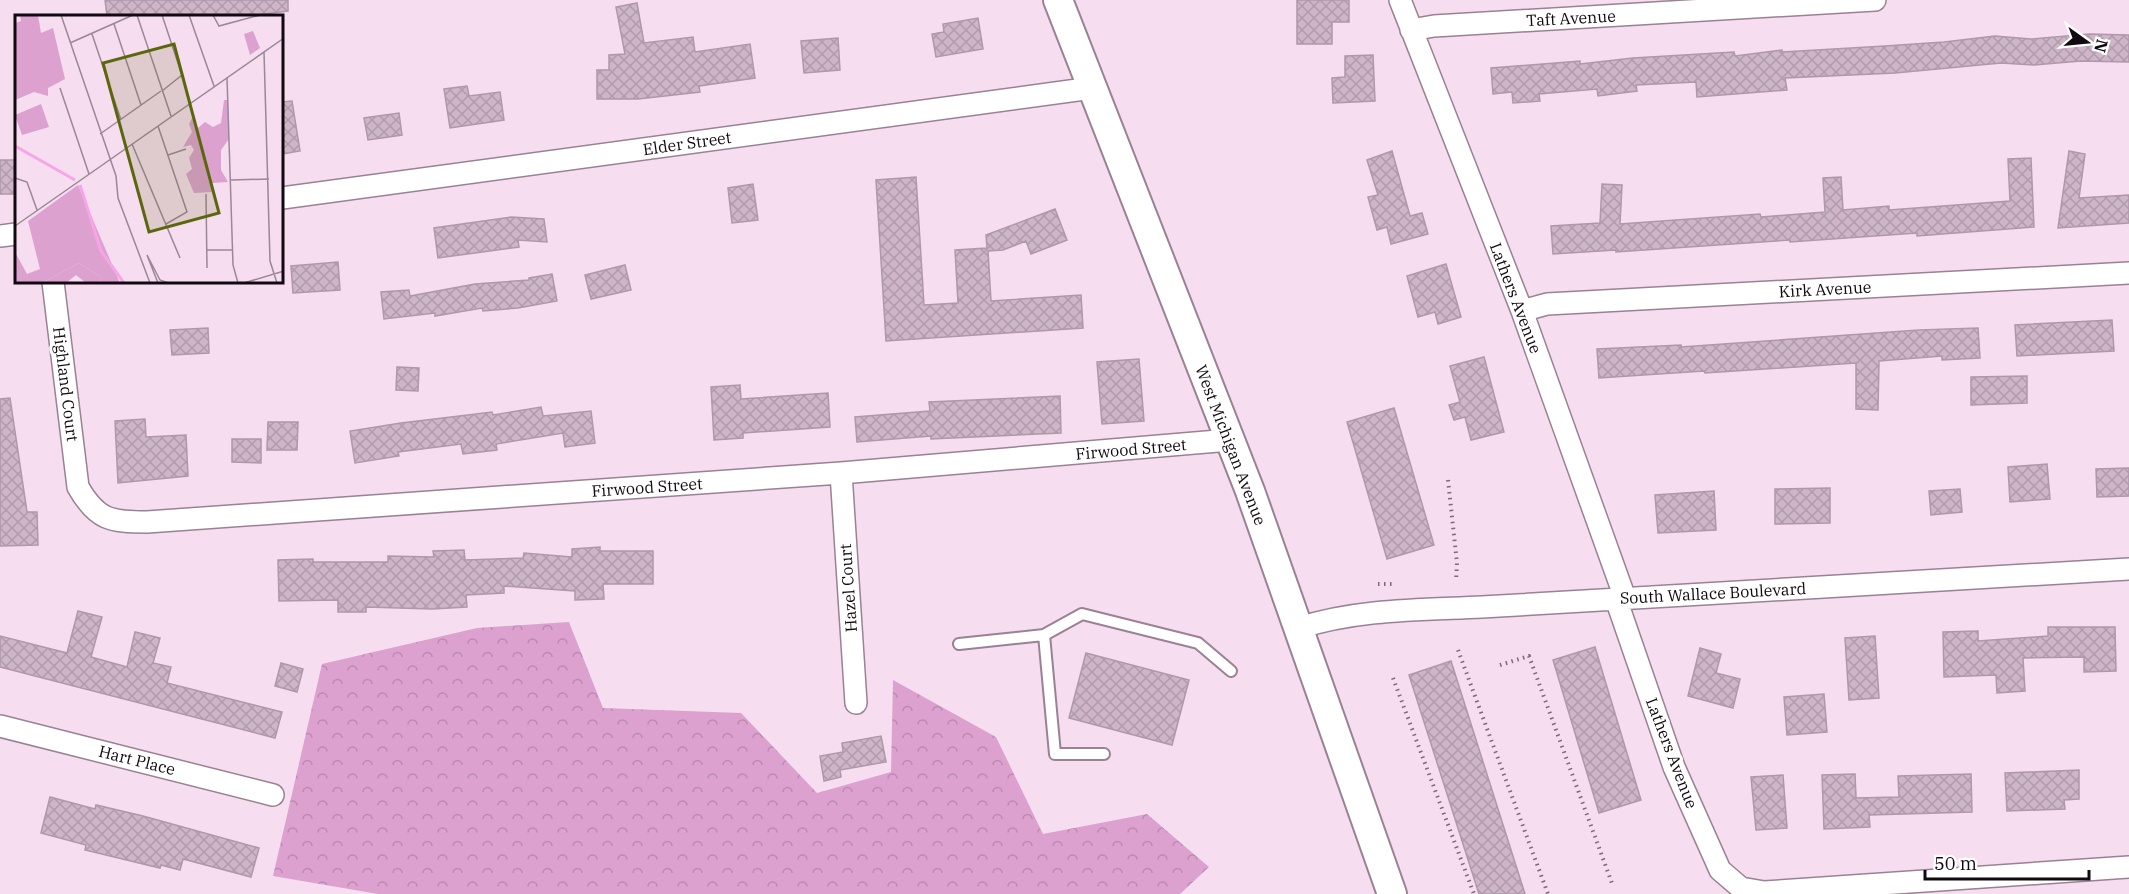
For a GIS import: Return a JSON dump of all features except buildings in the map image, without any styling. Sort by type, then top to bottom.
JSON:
[{"type":"main road","name":"West Michigan Avenue","points":[[1058,0],[1230,440],[1299,628],[1392,894]]},
{"type":"street","name":"Lathers Avenue","points":[[1400,0],[1522,310],[1621,599],[1674,767],[1720,870],[1741,888],[1764,892],[2129,867]]},
{"type":"street","name":"Taft Avenue","points":[[1411,30],[1434,26],[1875,0]]},
{"type":"street","name":"Elder Street","points":[[284,198],[1092,88]]},
{"type":"street","points":[[0,236],[15,234]]},
{"type":"street","name":"Kirk Avenue","points":[[1522,310],[1547,304],[2129,273]]},
{"type":"street","name":"Highland Court","points":[[53,284],[78,487]]},
{"type":"street","name":"Firwood Street","points":[[78,487],[89,505],[103,516],[121,522],[147,522],[841,473],[1230,440]]},
{"type":"street","name":"Hazel Court","points":[[841,473],[856,703]]},
{"type":"street","name":"South Wallace Boulevard","points":[[1299,628],[1329,619],[1384,611],[2129,569]]},
{"type":"street","name":"Hart Place","points":[[0,726],[273,795]]},
{"type":"lane","points":[[959,644],[1044,635],[1082,614],[1198,643],[1231,670]]},
{"type":"lane","points":[[1044,635],[1055,754],[1104,754]]},
{"type":"path","points":[[1448,480],[1457,563],[1456,581]]},
{"type":"path","points":[[1378,584],[1395,584]]},
{"type":"path","points":[[1458,650],[1548,894]]},
{"type":"path","points":[[1500,665],[1529,656],[1613,886]]},
{"type":"path","points":[[1393,678],[1474,894]]},
{"type":"green space","points":[[569,622],[603,708],[741,713],[817,793],[891,772],[893,680],[996,737],[1043,834],[1147,814],[1209,867],[1180,894],[378,894],[273,876],[322,664],[477,628]]}]
